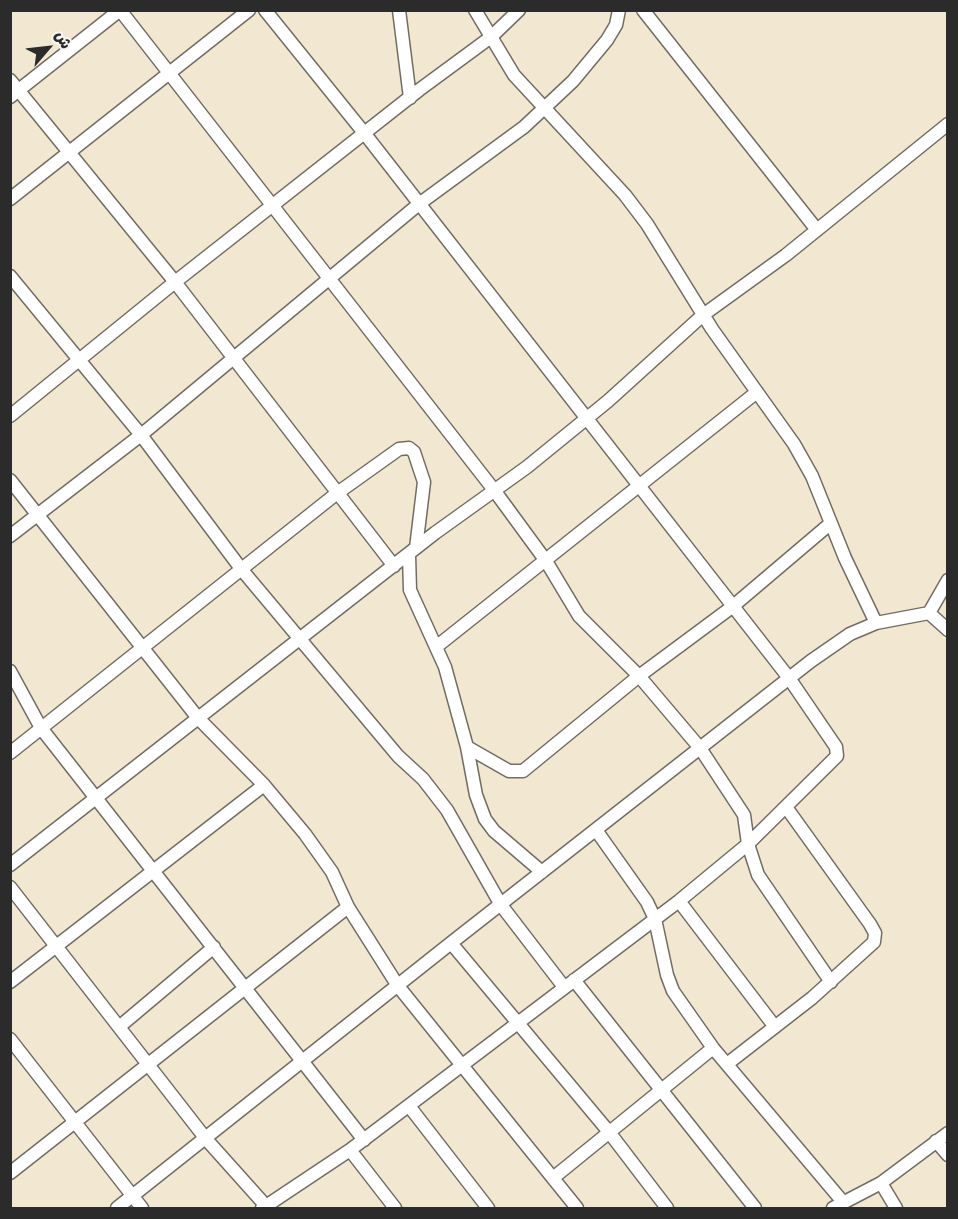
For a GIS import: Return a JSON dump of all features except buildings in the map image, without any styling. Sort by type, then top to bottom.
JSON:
[{"type":"street","points":[[15,94],[120,10],[494,490],[546,561],[579,616],[639,676],[700,748],[744,815],[748,844],[758,876],[831,982]]},
{"type":"street","points":[[10,199],[249,10]]},
{"type":"street","points":[[10,887],[206,1139],[266,1208],[364,1140],[679,901],[748,844],[837,756],[833,738],[789,678],[365,134],[265,10]]},
{"type":"street","points":[[399,10],[410,98]]},
{"type":"street","points":[[476,10],[514,75],[638,210],[703,315],[801,456],[876,623]]},
{"type":"street","points":[[10,416],[175,282],[410,98],[491,38],[519,10]]},
{"type":"street","points":[[10,536],[141,435],[418,204],[524,127],[545,109],[573,81],[607,40],[616,25],[619,10]]},
{"type":"street","points":[[643,10],[817,230]]},
{"type":"street","points":[[10,80],[15,94],[69,152],[175,282],[336,494],[394,566]]},
{"type":"street","points":[[10,865],[585,419],[703,315],[817,230],[948,124]]},
{"type":"street","points":[[10,276],[141,435],[242,570],[399,756],[423,779],[447,810],[501,905],[660,1089],[755,1209]]},
{"type":"street","points":[[436,647],[758,392]]},
{"type":"street","points":[[10,753],[143,650],[336,494],[394,452],[409,448],[414,452],[424,482],[425,495],[412,552],[410,590],[436,647],[457,706],[476,795],[485,819],[494,831],[542,872]]},
{"type":"street","points":[[10,480],[198,718],[264,785],[332,872],[348,907],[398,986],[577,1209]]},
{"type":"street","points":[[467,747],[501,767],[517,773],[523,771],[639,676],[732,607],[831,523]]},
{"type":"street","points":[[117,1209],[789,678],[850,634],[876,623],[929,613],[948,580]]},
{"type":"street","points":[[929,613],[948,630]]},
{"type":"street","points":[[10,671],[41,728],[364,1140]]},
{"type":"street","points":[[10,982],[264,785]]},
{"type":"street","points":[[727,1064],[831,982],[874,942],[875,933],[786,807]]},
{"type":"street","points":[[596,830],[647,902],[655,919],[667,975],[674,991],[713,1048],[838,1205],[881,1183],[948,1133]]},
{"type":"street","points":[[679,901],[775,1027]]},
{"type":"street","points":[[10,1173],[348,907]]},
{"type":"street","points":[[451,943],[609,1132],[667,1209]]},
{"type":"street","points":[[119,1027],[214,947]]},
{"type":"street","points":[[10,1040],[142,1209]]},
{"type":"street","points":[[553,1178],[713,1048]]},
{"type":"street","points":[[409,1106],[488,1209]]},
{"type":"street","points":[[936,1141],[948,1155]]},
{"type":"street","points":[[350,1150],[395,1209]]},
{"type":"street","points":[[881,1183],[896,1209]]}]
